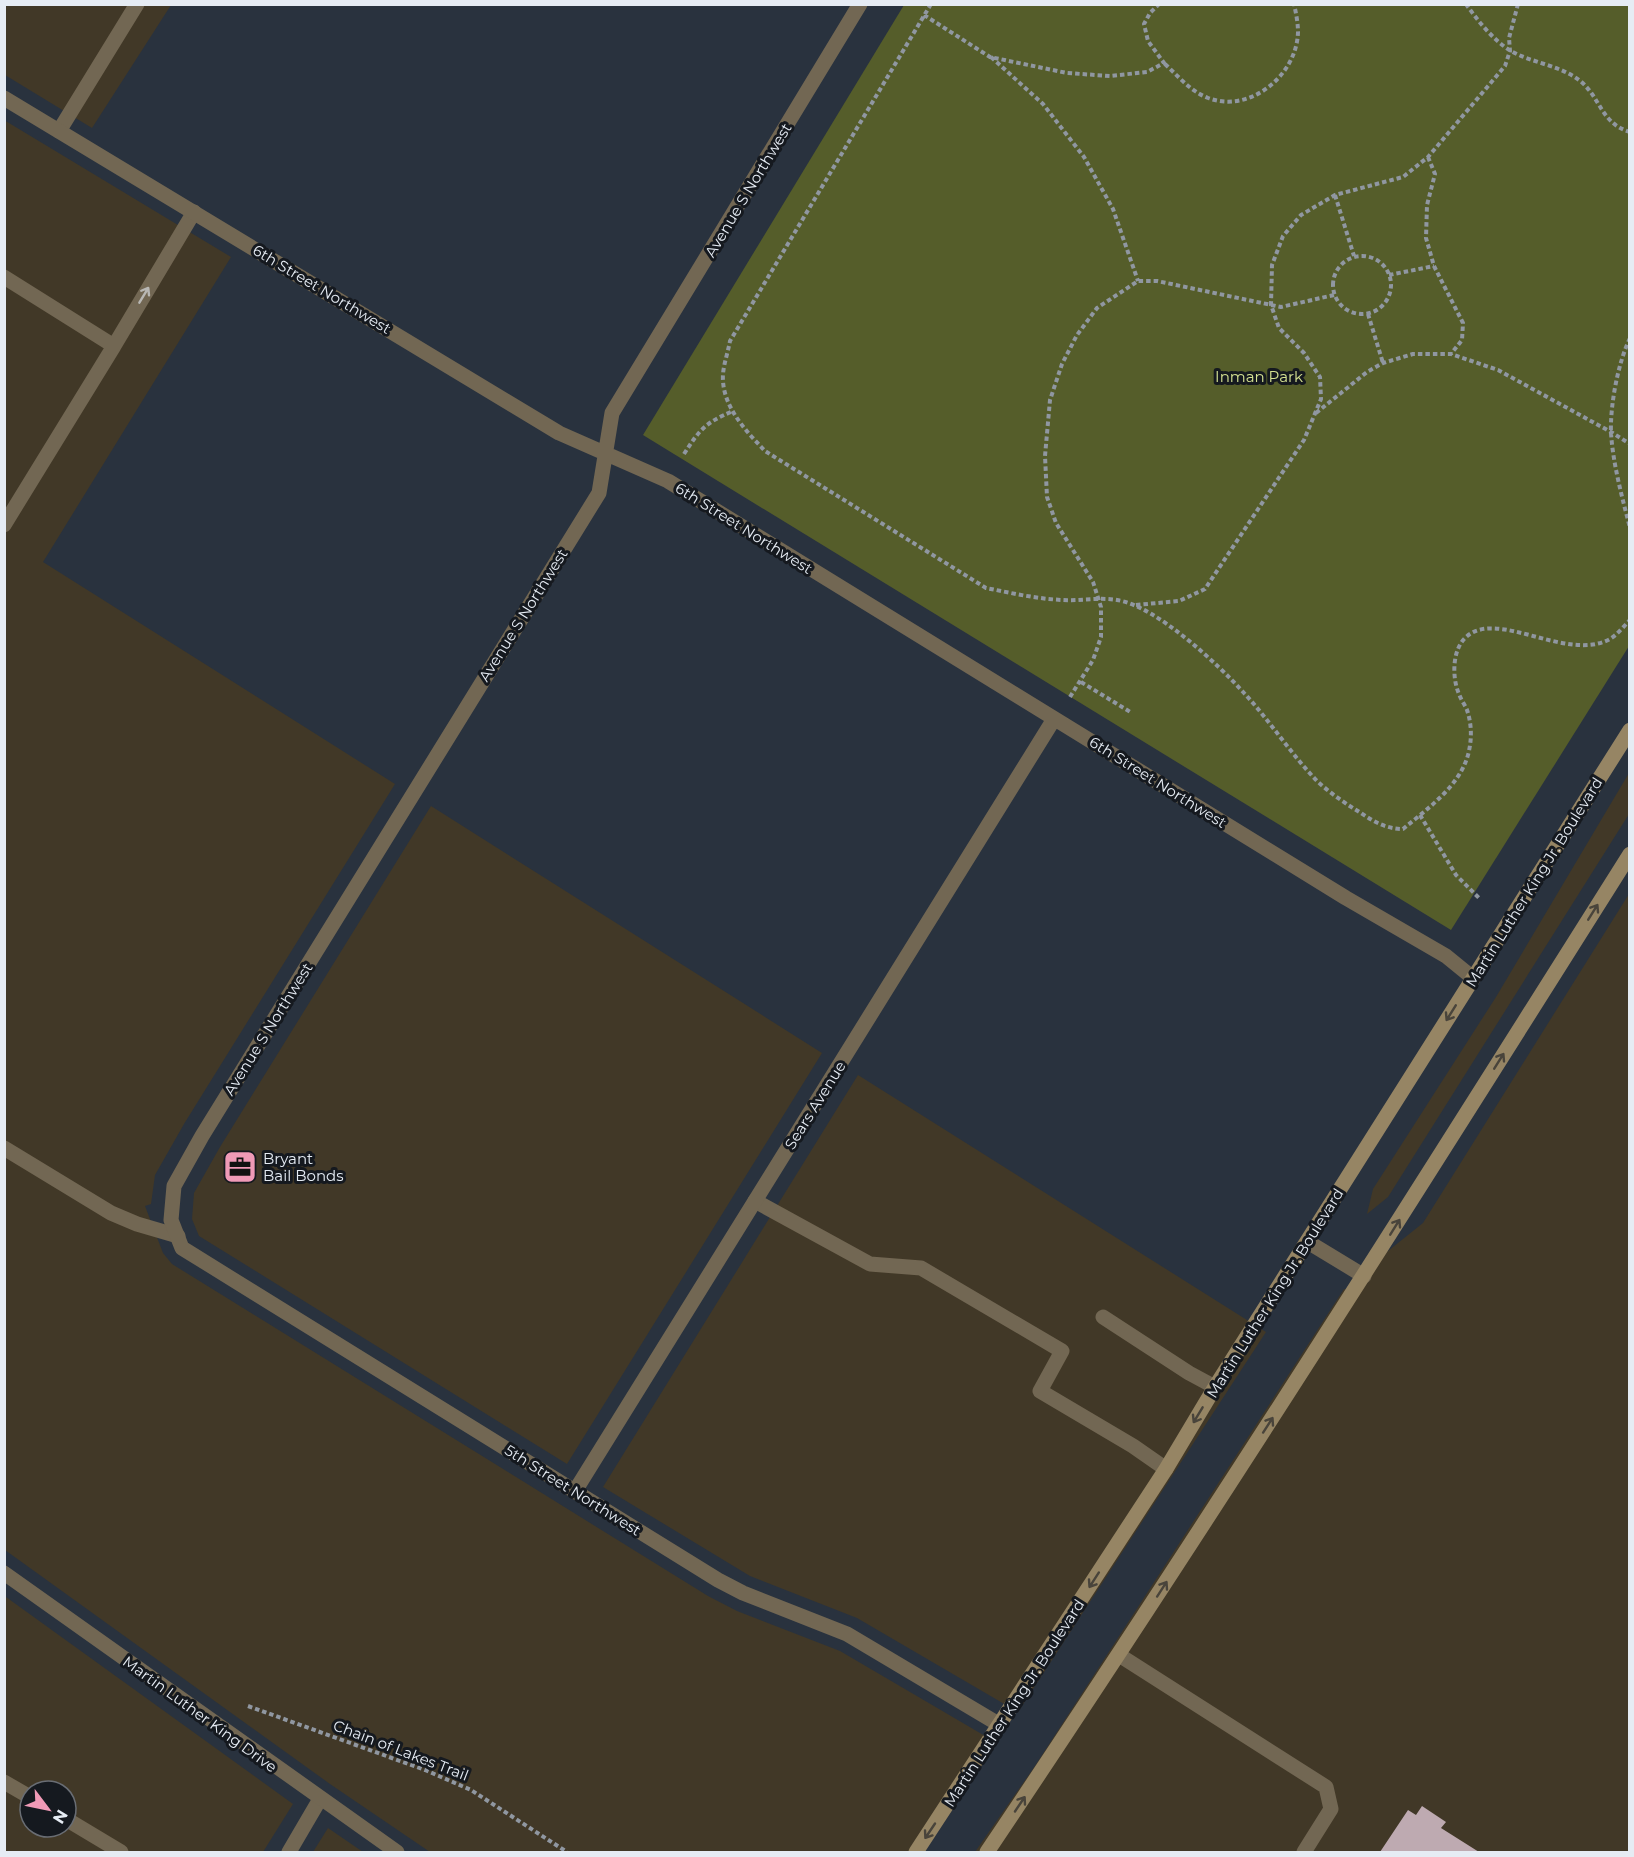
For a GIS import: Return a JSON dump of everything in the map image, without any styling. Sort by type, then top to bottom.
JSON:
[{"type":"main road","name":"Martin Luther King Jr. Boulevard","points":[[916,1852],[1166,1469],[1215,1387],[1629,730]]},
{"type":"main road","points":[[987,1852],[1119,1655],[1364,1276],[1629,854]]},
{"type":"street","points":[[59,131],[137,4]]},
{"type":"street","name":"Avenue S Northwest","points":[[171,1220],[174,1186],[185,1166],[599,493],[612,413],[860,4]]},
{"type":"street","name":"6th Street Northwest","points":[[4,98],[559,433],[668,481],[1346,898],[1446,956],[1473,978]]},
{"type":"street","points":[[4,525],[194,212]]},
{"type":"street","points":[[4,277],[114,346]]},
{"type":"street","name":"Sears Avenue","points":[[575,1491],[1054,719]]},
{"type":"street","points":[[4,1148],[111,1213],[137,1224],[178,1236]]},
{"type":"street","points":[[755,1201],[870,1264],[921,1268],[1062,1351],[1041,1391],[1133,1446],[1166,1469]]},
{"type":"street","name":"5th Street Northwest","points":[[171,1220],[182,1248],[726,1584],[743,1593],[848,1634],[1000,1725]]},
{"type":"street","points":[[1308,1242],[1364,1276]]},
{"type":"street","points":[[1103,1317],[1189,1373],[1215,1387]]},
{"type":"street","name":"Martin Luther King Drive","points":[[4,1573],[396,1852]]},
{"type":"street","points":[[1119,1655],[1326,1787],[1331,1809],[1304,1852]]},
{"type":"street","points":[[4,1782],[18,1790]]},
{"type":"street","points":[[289,1852],[320,1799]]},
{"type":"street","points":[[78,1826],[121,1852]]},
{"type":"path","points":[[931,4],[730,341],[723,375],[726,398],[748,433],[765,451],[986,588],[1024,596],[1063,600],[1118,600],[1136,605],[1161,619],[1187,639],[1244,692],[1318,782],[1376,822],[1393,829],[1403,829],[1438,799],[1456,780],[1467,757],[1472,732],[1467,710],[1458,692],[1455,670],[1457,652],[1464,639],[1483,627],[1513,631],[1560,644],[1586,645],[1609,639],[1629,620]]},
{"type":"path","points":[[1159,4],[1144,24],[1148,41],[1164,63],[1194,91],[1210,99],[1229,101],[1249,99],[1269,87],[1292,58],[1298,32],[1294,4]]},
{"type":"path","points":[[1466,4],[1495,38],[1510,51],[1564,72],[1580,81],[1595,98],[1606,118],[1618,128],[1629,132]]},
{"type":"path","points":[[1136,605],[1179,601],[1205,589],[1304,440],[1321,399],[1320,377],[1304,353],[1279,328],[1271,305],[1272,265],[1283,236],[1301,214],[1335,195],[1403,177],[1428,157],[1505,66],[1510,51],[1509,38],[1518,4]]},
{"type":"path","points":[[924,15],[990,57],[1043,104],[1084,157],[1113,209],[1138,281]]},
{"type":"path","points":[[990,57],[1066,73],[1110,76],[1147,72],[1164,63]]},
{"type":"path","points":[[1428,157],[1435,174],[1427,205],[1426,238],[1434,266],[1463,323],[1462,340],[1451,354]]},
{"type":"path","points":[[1335,195],[1354,256]]},
{"type":"path","points":[[1354,256],[1371,257],[1382,264],[1389,275],[1391,288],[1386,300],[1378,309],[1368,314],[1352,313],[1341,306],[1334,295],[1332,282],[1336,270],[1354,256]]},
{"type":"path","points":[[1389,275],[1434,266]]},
{"type":"path","points":[[1054,719],[1081,681],[1093,660],[1101,637],[1101,607],[1093,582],[1056,523],[1047,497],[1045,456],[1050,400],[1062,364],[1077,335],[1097,308],[1138,281],[1157,282],[1281,307],[1334,295]]},
{"type":"path","points":[[1368,314],[1383,363]]},
{"type":"path","points":[[1629,338],[1624,350],[1615,393],[1611,432],[1618,481],[1629,528]]},
{"type":"path","points":[[1315,414],[1367,372],[1383,363],[1413,354],[1451,354],[1498,370],[1629,444]]},
{"type":"path","points":[[684,454],[697,434],[710,421],[733,411]]},
{"type":"path","points":[[1081,681],[1132,713]]},
{"type":"path","points":[[1420,814],[1456,875],[1479,898]]},
{"type":"path","name":"Chain of Lakes Trail","points":[[248,1706],[425,1770],[471,1790],[567,1852]]},
{"type":"shaded area","points":[[4,5],[171,5],[92,128],[5,75]]},
{"type":"shaded area","points":[[4,120],[231,257],[43,562],[395,784],[184,1124],[155,1175],[151,1204],[145,1206],[163,1253],[172,1264],[708,1596],[737,1611],[840,1651],[997,1743],[922,1852],[430,1852],[330,1784],[5,1550]]},
{"type":"shaded area","points":[[1629,773],[1629,814],[1388,1197],[1367,1214],[1373,1189],[1496,997]]},
{"type":"shaded area","points":[[431,806],[822,1053],[567,1464],[199,1236],[192,1219],[194,1193],[220,1147]]},
{"type":"shaded area","points":[[1629,894],[1629,1852],[975,1852],[1035,1766],[1344,1289],[1350,1291],[1353,1279],[1423,1223]]},
{"type":"shaded area","points":[[858,1075],[1266,1332],[1018,1712],[857,1618],[750,1576],[603,1487]]},
{"type":"shaded area","points":[[6,1597],[293,1804],[263,1852],[5,1852]]},
{"type":"shaded area","points":[[328,1828],[363,1852],[313,1852]]},
{"type":"green space","name":"Inman Park","points":[[904,5],[1629,5],[1629,646],[1451,930],[643,435]]},
{"type":"building","points":[[1422,1806],[1446,1822],[1441,1828],[1479,1852],[1380,1852],[1408,1810],[1416,1815]]},
{"type":"place","name":"Bryant Bail Bonds","points":[[240,1167]]}]
